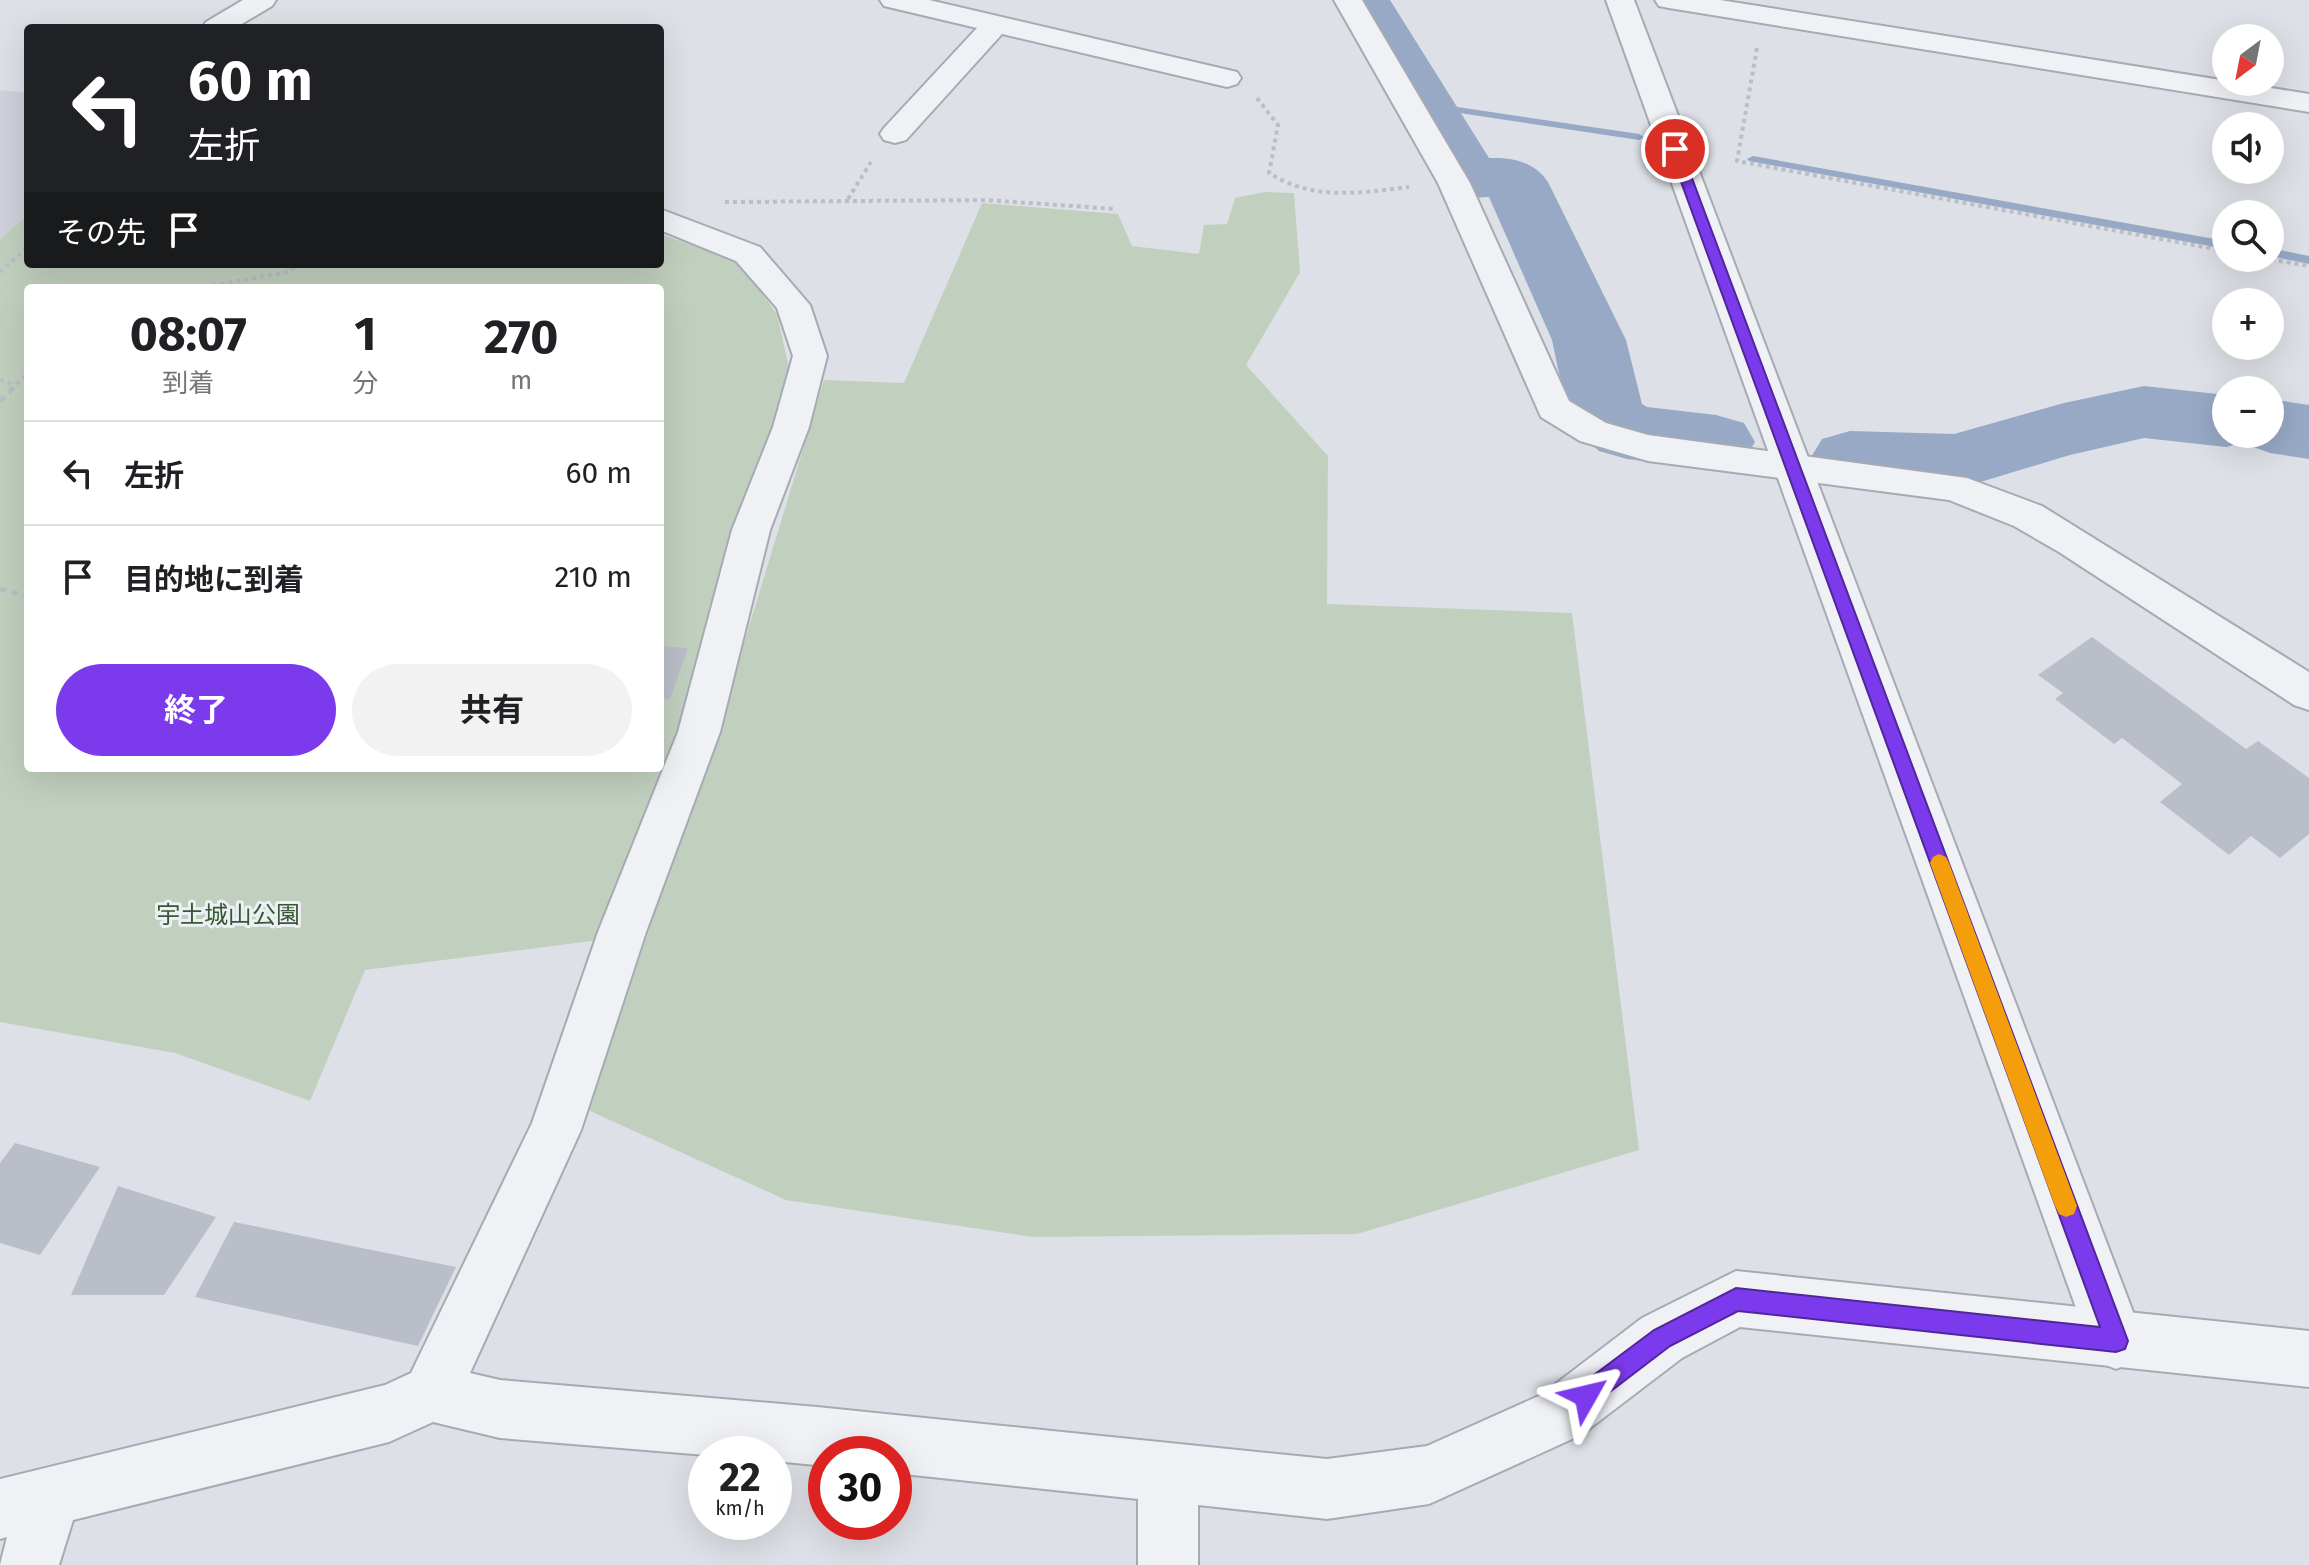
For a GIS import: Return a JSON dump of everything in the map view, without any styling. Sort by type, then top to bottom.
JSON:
[{"type":"street","points":[[223,24],[262,0]]},
{"type":"street","points":[[894,0],[1227,78]]},
{"type":"street","points":[[1348,0],[1454,183],[1554,408],[1593,432],[1648,448],[1954,487],[2028,516],[2073,542],[2309,693]]},
{"type":"street","points":[[1620,0],[2116,1341]]},
{"type":"street","points":[[1669,0],[2309,103]]},
{"type":"street","points":[[895,134],[995,25]]},
{"type":"street","points":[[431,1393],[555,1130],[622,932],[699,732],[751,530],[791,427],[810,356],[793,305],[748,254],[664,221]]},
{"type":"street","points":[[29,1565],[24,1504],[389,1413],[431,1393],[500,1409],[817,1436],[1327,1489],[1429,1475],[1561,1415],[1662,1338],[1736,1299],[2309,1359]]},
{"type":"street","points":[[1168,1474],[1168,1565]]},
{"type":"path","points":[[1763,13],[1737,161],[2212,248]]},
{"type":"path","points":[[1227,78],[1256,97],[1278,125],[1269,173],[1286,186],[1329,195],[1454,183]]},
{"type":"path","points":[[721,203],[848,199],[986,200],[1116,209]]},
{"type":"path","points":[[0,272],[24,251]]},
{"type":"path","points":[[2284,262],[2309,266]]},
{"type":"path","points":[[220,284],[283,273],[294,268]]},
{"type":"path","points":[[0,401],[24,377]]},
{"type":"path","points":[[0,380],[15,385]]},
{"type":"path","points":[[0,589],[24,595]]},
{"type":"shaded area","points":[[0,90],[24,93],[24,218],[0,239]]},
{"type":"green space","points":[[1264,192],[1294,193],[1300,272],[1246,365],[1328,456],[1327,604],[1572,613],[1639,1150],[1357,1234],[1033,1237],[786,1200],[588,1110],[723,712],[824,380],[904,383],[982,203],[1118,214],[1132,246],[1199,254],[1204,225],[1227,224],[1235,198]]},
{"type":"green space","name":"宇土城山公園","points":[[24,218],[24,268],[664,268],[664,235],[738,261],[777,314],[791,378],[688,718],[599,940],[365,970],[310,1101],[175,1053],[0,1022],[0,239]]},
{"type":"building","points":[[2092,637],[2246,749],[2258,741],[2309,778],[2309,834],[2280,858],[2251,836],[2229,855],[2160,802],[2182,784],[2122,738],[2114,744],[2055,699],[2063,693],[2038,675]]},
{"type":"building","points":[[664,646],[688,648],[670,699],[664,698]]},
{"type":"building","points":[[15,1143],[100,1167],[40,1255],[0,1243],[0,1163]]},
{"type":"building","points":[[118,1186],[216,1217],[164,1295],[71,1295]]},
{"type":"building","points":[[234,1222],[456,1267],[418,1346],[195,1297]]},
{"type":"waterway","points":[[1361,0],[1469,178],[1502,177],[1515,182],[1589,340],[1607,416],[1627,432],[1716,442]]},
{"type":"waterway","points":[[1424,105],[1639,137]]},
{"type":"waterway","points":[[1753,159],[2212,242]]},
{"type":"waterway","points":[[2284,255],[2309,260]]},
{"type":"waterway","points":[[1850,459],[1954,462],[2064,430],[2144,412],[2212,419]]},
{"type":"waterway","points":[[2284,428],[2309,432]]},
{"type":"slow traffic","points":[[1939,863],[2066,1206]]},
{"type":"route","points":[[1586,1396],[1662,1338],[1736,1299],[2116,1341],[1675,149]]}]
